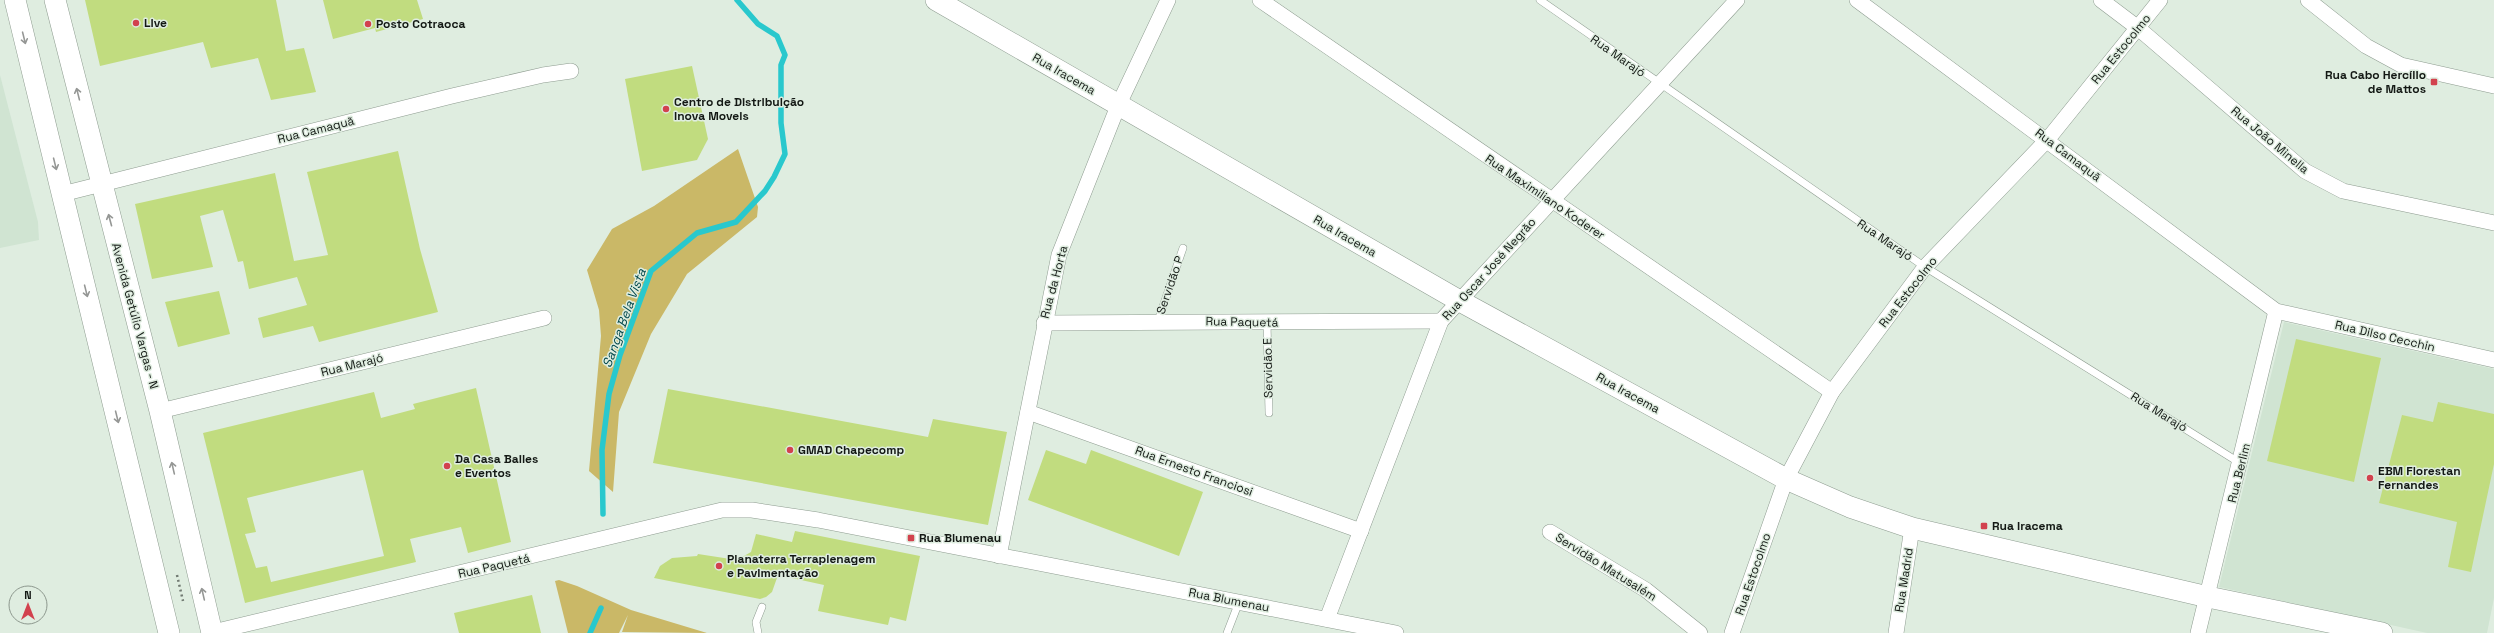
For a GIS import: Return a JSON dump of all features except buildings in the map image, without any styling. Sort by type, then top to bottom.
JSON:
[{"type":"street","points":[[15,0],[169,633]]},
{"type":"street","name":"Avenida Getúlio Vargas - N","points":[[55,0],[160,411],[211,633]]},
{"type":"street","name":"Rua Iracema","points":[[936,0],[1118,106],[1458,300],[1786,479],[1850,507],[1912,528],[2208,597],[2382,633]]},
{"type":"street","name":"Rua da Horta","points":[[999,556],[1044,323],[1059,255],[1118,106],[1168,0]]},
{"type":"street","name":"Rua Maximiliano Koderer","points":[[1260,0],[1551,201],[1832,392]]},
{"type":"street","name":"Rua Oscar José Negrão","points":[[1327,619],[1441,321],[1458,300],[1660,85],[1737,0]]},
{"type":"street","name":"Rua Camaquã","points":[[1857,0],[2048,139],[2276,312]]},
{"type":"street","name":"Rua João Minella","points":[[2101,0],[2138,28],[2305,171],[2343,191],[2494,223]]},
{"type":"street","name":"Rua Estocolmo","points":[[1732,633],[1786,479],[1832,392],[1925,267],[2048,139],[2160,0]]},
{"type":"street","points":[[2308,0],[2366,46],[2401,65],[2494,86]]},
{"type":"street","name":"Rua Camaquã","points":[[62,194],[452,96],[543,75],[571,72]]},
{"type":"street","name":"Rua Dilso Cecchin","points":[[2276,312],[2494,360]]},
{"type":"street","name":"Rua Berlim","points":[[2198,633],[2241,463],[2276,312]]},
{"type":"street","name":"Rua Marajó","points":[[160,411],[544,318]]},
{"type":"street","name":"Rua Paquetá","points":[[1044,323],[1158,321],[1441,321]]},
{"type":"street","name":"Rua Ernesto Franciosi","points":[[1028,412],[1361,530]]},
{"type":"street","name":"Rua Paquetá","points":[[211,633],[556,551],[688,517],[722,510],[779,513]]},
{"type":"street","name":"Rua Blumenau","points":[[779,513],[999,556],[1054,565],[1396,633]]},
{"type":"street","name":"Rua Madrid","points":[[1896,633],[1912,528]]},
{"type":"street","name":"Servidão Matusalém","points":[[1550,532],[1646,590],[1700,633]]},
{"type":"lane","name":"Rua Marajó","points":[[1540,0],[1660,85],[1925,267],[2241,463]]},
{"type":"lane","name":"Servidão P","points":[[1158,321],[1183,248]]},
{"type":"lane","name":"Servidão E","points":[[1267,322],[1269,413]]},
{"type":"lane","points":[[1227,633],[1239,602]]},
{"type":"lane","points":[[758,633],[756,622],[762,607]]},
{"type":"shaded area","points":[[0,75],[38,222],[39,240],[0,248]]},
{"type":"shaded area","points":[[738,149],[758,207],[757,217],[687,274],[651,334],[619,412],[613,492],[589,471],[601,336],[599,310],[587,270],[612,229],[654,206]]},
{"type":"shaded area","name":"EBM Florestan Fernandes","points":[[2284,322],[2494,369],[2494,598],[2487,633],[2427,633],[2219,587]]},
{"type":"shaded area","points":[[559,580],[577,586],[631,610],[707,633],[622,632],[628,615],[619,633],[568,633],[555,581]]},
{"type":"waterway","name":"Sanga Bela Vista","points":[[603,514],[602,450],[609,394],[620,355],[651,271],[697,233],[736,222],[765,191],[774,177],[785,154],[781,123],[781,65],[785,55],[777,36],[758,24],[737,0]]},
{"type":"waterway","name":"Sanga Bela Vista","points":[[590,633],[601,608]]},
{"type":"place","name":"Live","points":[[136,23]]},
{"type":"place","name":"Posto Cotraoca","points":[[368,24]]},
{"type":"place","name":"Rua Cabo Hercílio de Mattos","points":[[2434,82]]},
{"type":"place","name":"Centro de Distribuição Inova Moveis","points":[[666,109]]},
{"type":"place","name":"GMAD Chapecomp","points":[[790,450]]},
{"type":"place","name":"Da Casa Bailes e Eventos","points":[[447,466]]},
{"type":"place","name":"EBM Florestan Fernandes","points":[[2370,478]]},
{"type":"place","name":"Rua Iracema","points":[[1984,526]]},
{"type":"place","name":"Rua Blumenau","points":[[911,538]]},
{"type":"place","name":"Planaterra Terraplenagem e Pavimentação","points":[[719,566]]}]
